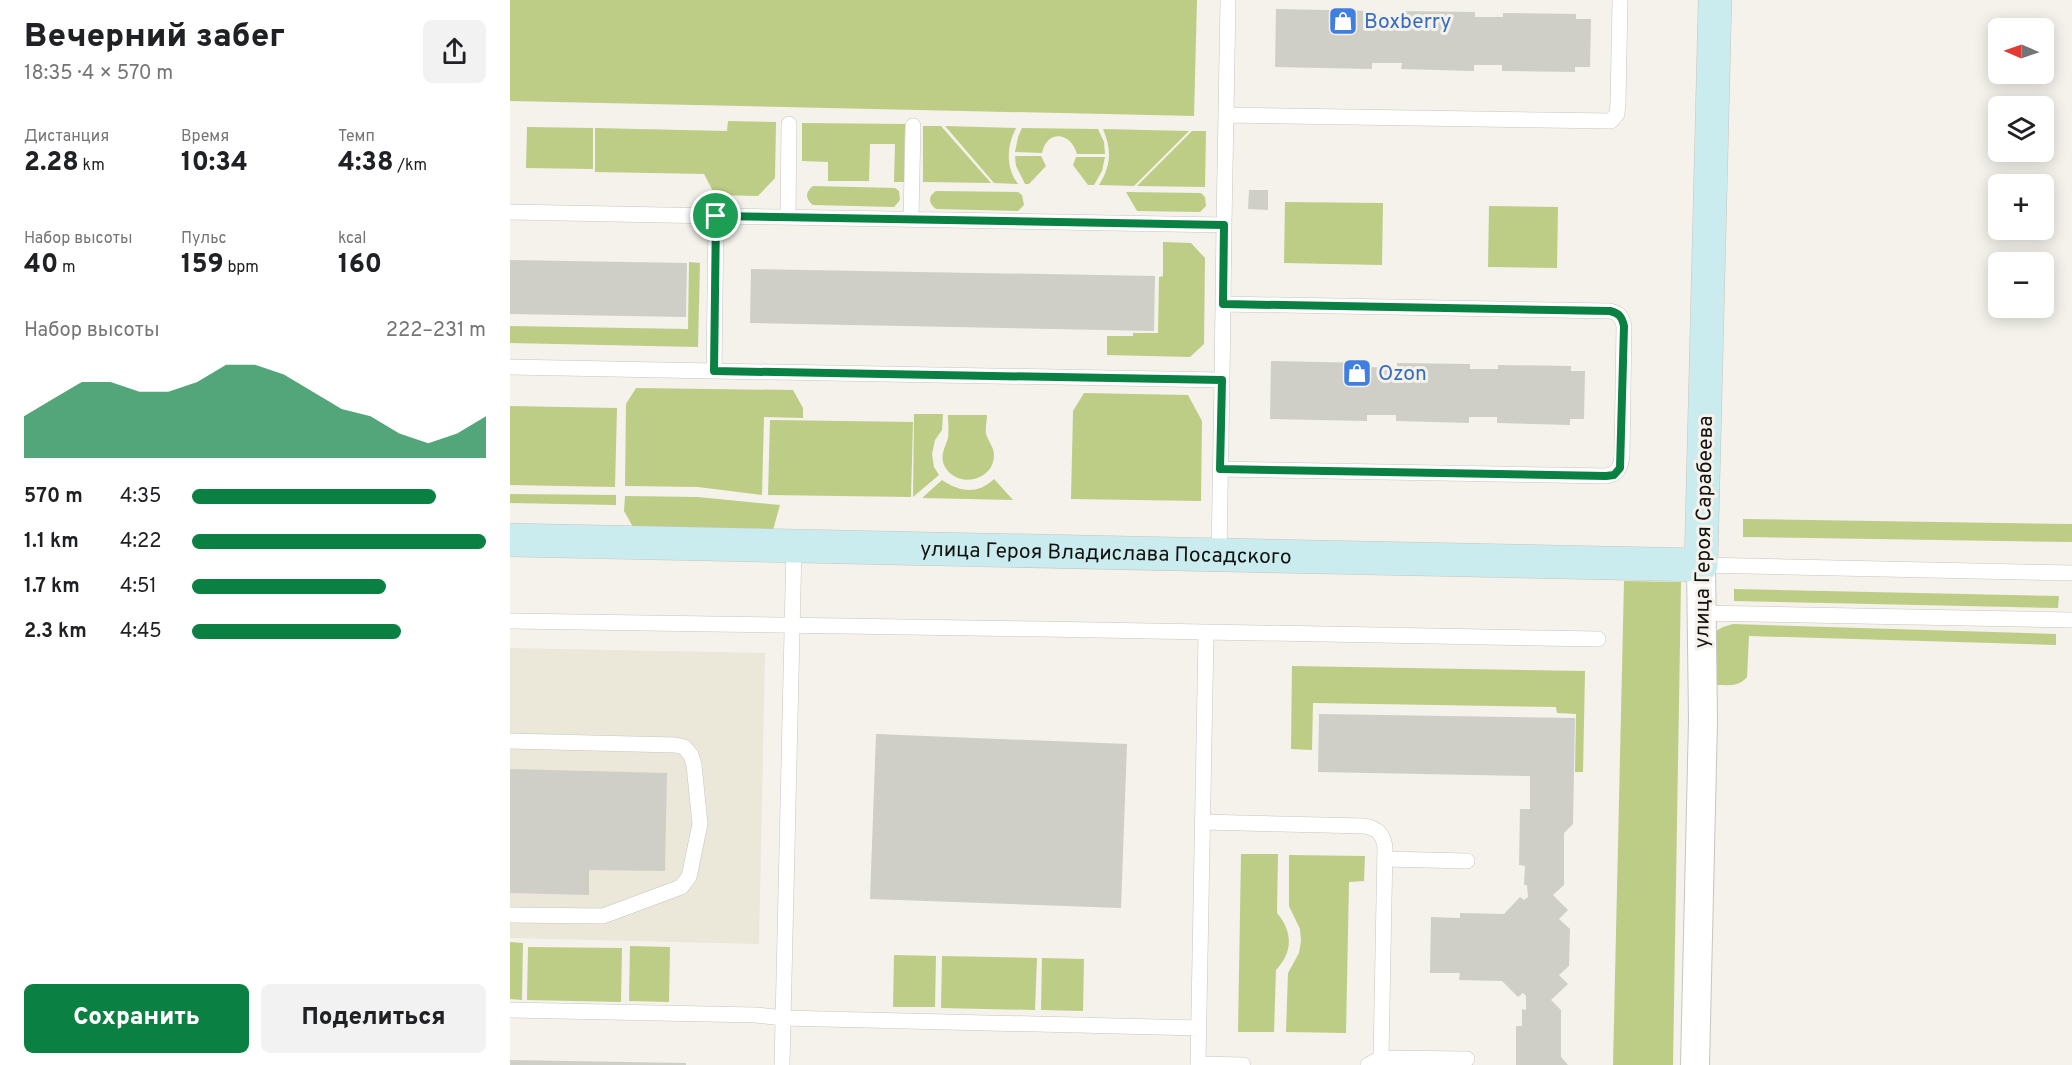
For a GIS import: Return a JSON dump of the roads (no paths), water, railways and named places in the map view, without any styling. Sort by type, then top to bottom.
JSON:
[{"type":"street","name":"улица Героя Сарабеева","points":[[1695,1065],[1703,720],[1701,565],[1715,0]]},
{"type":"street","name":"улица Героя Владислава Посадского","points":[[510,540],[1701,565]]},
{"type":"lane","points":[[1219,556],[1228,0]]},
{"type":"lane","points":[[1226,115],[1611,121],[1617,114],[1618,103],[1620,0]]},
{"type":"lane","points":[[788,217],[789,123]]},
{"type":"lane","points":[[911,219],[913,126]]},
{"type":"lane","points":[[510,212],[1224,225]]},
{"type":"lane","points":[[714,371],[716,216]]},
{"type":"lane","points":[[1220,469],[1606,476],[1614,475],[1620,468],[1622,457],[1624,326],[1617,312],[1223,304]]},
{"type":"lane","points":[[510,367],[1222,380]]},
{"type":"lane","points":[[782,1065],[794,546]]},
{"type":"lane","points":[[1701,565],[2072,573]]},
{"type":"lane","points":[[1701,613],[2072,620]]},
{"type":"lane","points":[[510,621],[792,623],[1206,634],[1598,639]]},
{"type":"lane","points":[[1206,634],[1198,1065],[1243,1065]]},
{"type":"lane","points":[[510,741],[684,747],[691,754],[694,765],[699,824],[689,877],[681,887],[670,893],[603,916],[510,915]]},
{"type":"lane","points":[[1202,822],[1375,828],[1383,836],[1385,859],[1375,1061],[1467,1059]]},
{"type":"lane","points":[[1385,859],[1467,861]]},
{"type":"lane","points":[[510,1011],[756,1015],[783,1018],[1198,1028]]},
{"type":"place","name":"Boxberry","points":[[1343,21]]},
{"type":"place","name":"Ozon","points":[[1357,373]]}]
